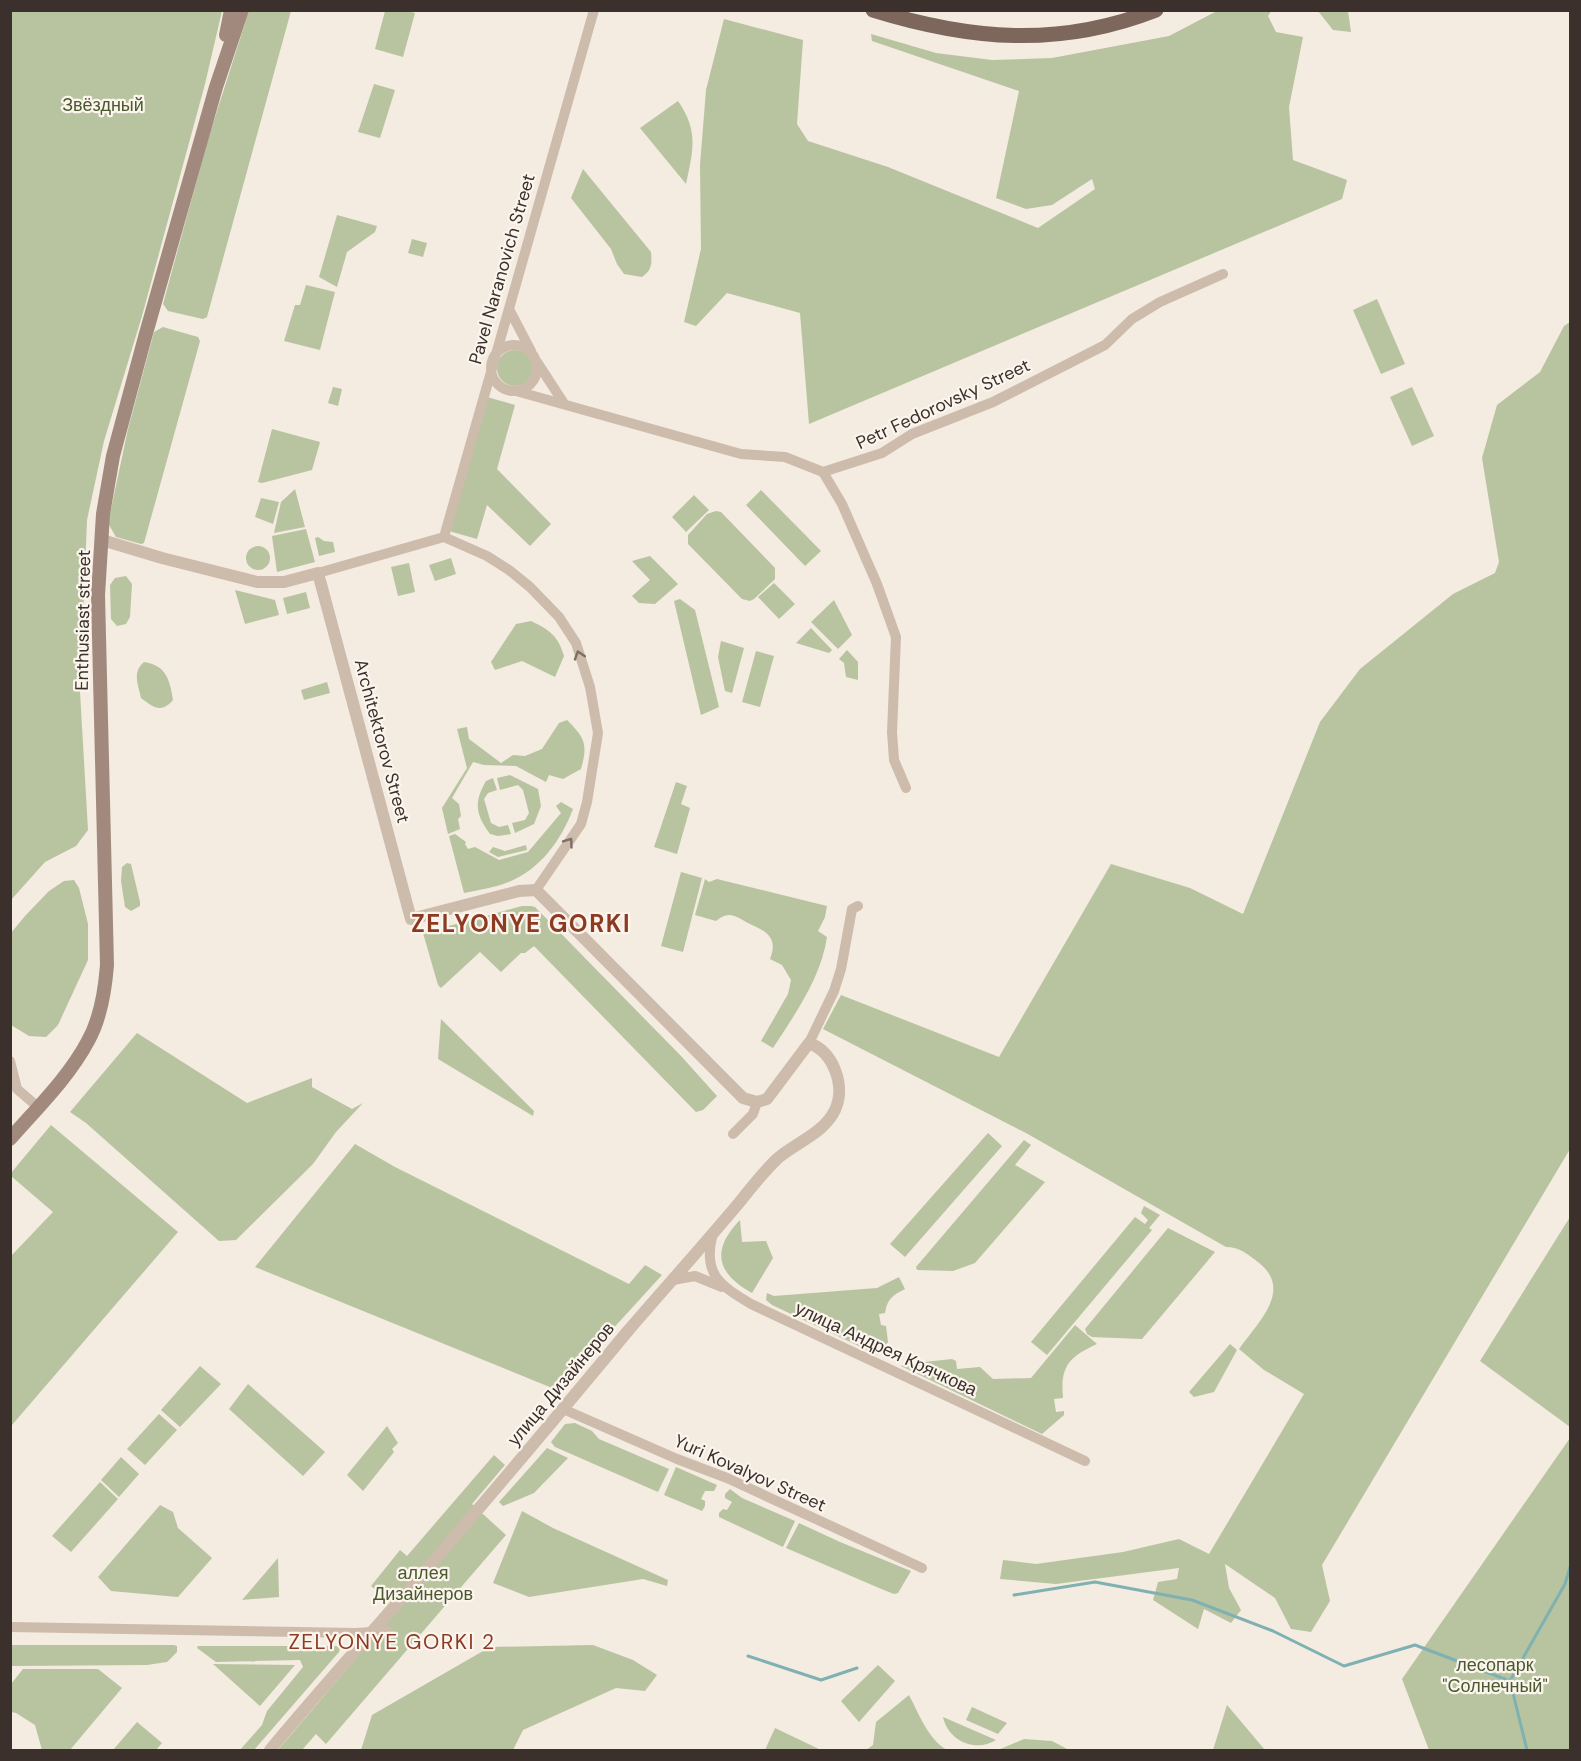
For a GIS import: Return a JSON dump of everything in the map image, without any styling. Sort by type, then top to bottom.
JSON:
[{"type":"main road","points":[[216,87],[231,10]]},
{"type":"main road","points":[[216,87],[242,10]]},
{"type":"main road","points":[[873,10],[958,31],[1026,37],[1095,29],[1134,19],[1156,10]]},
{"type":"main road","name":"Enthusiast street","points":[[10,1139],[75,1062],[89,1040],[99,1016],[106,982],[98,595],[103,514],[113,456],[216,87]]},
{"type":"street","name":"Pavel Naranovich Street","points":[[444,537],[594,10]]},
{"type":"street","name":"Petr Fedorovsky Street","points":[[823,472],[882,453],[912,434],[993,402],[1106,345],[1132,319],[1160,302],[1223,274]]},
{"type":"street","points":[[509,309],[535,358],[563,402]]},
{"type":"street","points":[[501,386],[494,378],[492,362],[499,351],[510,346],[523,347],[535,358],[537,372],[533,381],[526,388],[516,391]]},
{"type":"street","points":[[487,381],[741,454],[785,457],[823,472],[846,514],[877,584],[896,637],[892,732],[894,760],[906,788]]},
{"type":"street","points":[[102,540],[257,582],[285,582],[444,537],[487,556],[530,586],[559,617],[576,643],[590,687],[598,733],[587,802],[580,824],[575,835],[536,890],[743,1098],[763,1101],[810,1043],[834,991],[841,969],[852,909],[858,906]]},
{"type":"street","name":"Architektorov Street","points":[[318,573],[411,920],[519,891],[536,890]]},
{"type":"street","name":"улица Дизайнеров","points":[[270,1750],[712,1237],[773,1163],[825,1124],[834,1112],[839,1099],[838,1078],[822,1050],[810,1043]]},
{"type":"street","points":[[10,1061],[17,1089],[38,1107]]},
{"type":"street","points":[[733,1134],[753,1114],[757,1101]]},
{"type":"street","name":"улица Андрея Крячкова","points":[[712,1237],[708,1251],[709,1262],[712,1272],[725,1289],[751,1304],[1085,1461]]},
{"type":"street","points":[[673,1280],[694,1276],[706,1279],[725,1289]]},
{"type":"street","name":"Yuri Kovalyov Street","points":[[563,1410],[727,1478],[922,1568]]},
{"type":"street","points":[[10,1627],[356,1633],[387,1631]]},
{"type":"green space","name":"Звёздный","points":[[11,10],[222,11],[205,84],[142,316],[104,441],[87,520],[80,692],[88,830],[76,846],[45,862],[11,900]]},
{"type":"green space","points":[[1272,10],[1268,16],[1276,32],[1303,37],[1289,107],[1293,160],[1347,180],[1342,199],[809,424],[800,313],[727,293],[696,326],[684,322],[701,249],[700,165],[706,90],[724,19],[803,40],[797,124],[808,141],[888,167],[1038,228],[1095,189],[1092,179],[1052,205],[1026,209],[996,198],[1019,91],[872,41],[871,34],[936,53],[992,60],[1052,58],[1169,36],[1217,11]]},
{"type":"green space","points":[[249,11],[291,11],[207,317],[203,319],[168,311],[163,304],[208,139]]},
{"type":"green space","points":[[385,11],[415,13],[403,57],[375,49]]},
{"type":"green space","points":[[1318,11],[1348,11],[1351,32],[1333,30]]},
{"type":"green space","points":[[374,84],[395,90],[380,138],[358,132]]},
{"type":"green space","points":[[678,101],[685,112],[692,132],[691,161],[686,184],[640,128]]},
{"type":"green space","points":[[583,169],[651,252],[651,266],[642,277],[624,274],[611,249],[571,198]]},
{"type":"green space","points":[[337,215],[377,226],[375,232],[347,252],[337,287],[319,277]]},
{"type":"green space","points":[[412,239],[427,243],[423,257],[408,253]]},
{"type":"green space","points":[[306,285],[335,292],[320,350],[284,341],[295,305],[300,305]]},
{"type":"green space","points":[[1377,299],[1405,364],[1381,374],[1353,310]]},
{"type":"green space","points":[[1570,322],[1570,1149],[1322,1565],[1330,1601],[1311,1632],[1291,1629],[1275,1598],[1225,1564],[1229,1588],[1241,1610],[1231,1623],[1204,1609],[1198,1629],[1153,1600],[1158,1582],[1177,1579],[1179,1568],[1056,1584],[1000,1579],[1003,1560],[1036,1564],[1123,1552],[1179,1539],[1209,1554],[1304,1394],[1264,1370],[1239,1349],[1269,1306],[1273,1295],[1273,1284],[1268,1273],[1258,1262],[1243,1252],[1226,1247],[1026,1133],[823,1029],[841,995],[999,1057],[1111,864],[1190,888],[1243,914],[1320,722],[1360,669],[1453,594],[1495,573],[1499,562],[1482,458],[1497,405],[1540,372],[1564,326]]},
{"type":"green space","points":[[163,327],[198,337],[200,341],[144,543],[141,544],[116,537],[108,523],[128,429],[154,332]]},
{"type":"green space","points":[[515,350],[527,356],[533,368],[527,380],[515,386],[503,380],[497,368],[503,356]]},
{"type":"green space","points":[[333,387],[342,389],[338,406],[328,403]]},
{"type":"green space","points":[[1412,387],[1434,436],[1412,446],[1390,397]]},
{"type":"green space","points":[[487,397],[515,405],[497,469],[551,524],[530,546],[487,505],[477,539],[449,531]]},
{"type":"green space","points":[[272,429],[320,442],[312,470],[262,483],[258,482]]},
{"type":"green space","points":[[295,489],[305,527],[274,533],[281,502]]},
{"type":"green space","points":[[761,490],[821,551],[805,566],[746,505]]},
{"type":"green space","points":[[694,495],[709,510],[686,532],[672,517]]},
{"type":"green space","points":[[261,498],[279,502],[273,524],[255,517]]},
{"type":"green space","points":[[721,512],[775,568],[775,579],[750,601],[742,599],[688,544],[688,535],[707,514]]},
{"type":"green space","points":[[306,529],[315,562],[277,572],[272,536]]},
{"type":"green space","points":[[318,537],[324,541],[333,542],[335,552],[319,556],[315,538]]},
{"type":"green space","points":[[258,546],[266,550],[270,558],[266,566],[258,570],[250,566],[246,558],[250,550]]},
{"type":"green space","points":[[650,556],[678,584],[655,604],[639,603],[632,596],[650,580],[632,561]]},
{"type":"green space","points":[[451,558],[456,574],[435,581],[429,565]]},
{"type":"green space","points":[[409,563],[415,592],[398,596],[391,567]]},
{"type":"green space","points":[[126,576],[132,584],[130,617],[126,624],[117,626],[111,619],[110,585],[115,578]]},
{"type":"green space","points":[[774,583],[795,604],[779,619],[758,597]]},
{"type":"green space","points":[[235,590],[275,600],[279,615],[245,624]]},
{"type":"green space","points":[[306,592],[310,608],[287,614],[283,598]]},
{"type":"green space","points":[[680,599],[695,610],[719,707],[701,715],[674,601]]},
{"type":"green space","points":[[834,600],[852,635],[838,649],[811,622]]},
{"type":"green space","points":[[531,621],[552,634],[562,649],[564,656],[555,677],[522,661],[495,670],[491,662],[516,624]]},
{"type":"green space","points":[[811,628],[832,650],[829,653],[796,643]]},
{"type":"green space","points":[[721,641],[744,648],[732,693],[725,691],[718,657]]},
{"type":"green space","points":[[847,650],[858,662],[858,680],[846,677],[844,663],[839,659]]},
{"type":"green space","points":[[756,651],[774,656],[760,707],[742,702]]},
{"type":"green space","points":[[144,662],[157,666],[166,675],[173,700],[165,707],[157,708],[141,698],[137,674]]},
{"type":"green space","points":[[327,682],[330,693],[304,700],[301,690]]},
{"type":"green space","points":[[567,720],[578,732],[583,742],[584,753],[581,769],[563,779],[549,775],[546,782],[516,766],[484,765],[473,762],[452,798],[459,804],[460,829],[448,834],[442,808],[467,768],[457,729],[467,727],[469,739],[501,763],[513,755],[525,756],[542,749],[559,723]]},
{"type":"green space","points":[[510,775],[538,789],[541,806],[534,824],[515,833],[512,823],[525,820],[529,813],[523,790],[518,785],[500,790],[497,778]]},
{"type":"green space","points":[[493,778],[497,790],[488,793],[484,799],[491,823],[499,827],[508,825],[511,834],[498,836],[490,834],[479,814],[479,795],[486,781]]},
{"type":"green space","points":[[676,782],[687,786],[681,804],[690,808],[677,854],[654,847]]},
{"type":"green space","points":[[561,802],[573,809],[562,832],[539,863],[518,878],[506,883],[464,893],[449,836],[455,834],[466,842],[468,849],[475,847],[499,860],[528,852],[561,813],[556,806]]},
{"type":"green space","points":[[526,845],[527,850],[498,857],[489,852],[493,847],[505,851]]},
{"type":"green space","points":[[127,863],[131,864],[140,902],[140,906],[131,911],[125,907],[121,881],[122,867]]},
{"type":"green space","points":[[681,872],[702,878],[683,952],[661,946]]},
{"type":"green space","points":[[705,879],[709,882],[717,879],[827,906],[825,917],[818,931],[827,937],[819,967],[806,995],[773,1048],[761,1041],[788,994],[791,980],[782,965],[770,959],[773,945],[764,932],[740,918],[729,915],[716,921],[695,915]]},
{"type":"green space","points":[[74,880],[79,888],[88,924],[88,960],[58,1025],[46,1037],[29,1036],[11,1025],[11,933],[49,891],[64,881]]},
{"type":"green space","points":[[522,906],[535,907],[681,1056],[717,1096],[703,1110],[696,1112],[534,946],[525,953],[521,953],[501,972],[480,952],[441,988],[438,985],[423,933]]},
{"type":"green space","points":[[441,1019],[534,1111],[533,1116],[438,1059]]},
{"type":"green space","points":[[137,1033],[247,1103],[312,1078],[312,1087],[352,1109],[363,1103],[336,1132],[313,1164],[236,1240],[219,1241],[86,1123],[70,1112]]},
{"type":"green space","points":[[51,1125],[178,1232],[12,1425],[10,1423],[11,1256],[53,1212],[11,1176],[11,1173]]},
{"type":"green space","points":[[988,1133],[1002,1146],[905,1257],[890,1244]]},
{"type":"green space","points":[[1024,1140],[1031,1145],[1015,1165],[1045,1182],[975,1263],[953,1271],[917,1270],[916,1267]]},
{"type":"green space","points":[[355,1144],[395,1167],[629,1284],[645,1265],[662,1275],[557,1390],[255,1267]]},
{"type":"green space","points":[[1144,1206],[1160,1215],[1149,1228],[1152,1230],[1047,1355],[1031,1342],[1135,1217],[1145,1224],[1148,1220],[1141,1213]]},
{"type":"green space","points":[[1570,1217],[1570,1427],[1480,1361]]},
{"type":"green space","points":[[740,1220],[742,1242],[766,1241],[773,1258],[752,1293],[731,1277],[722,1260],[725,1241]]},
{"type":"green space","points":[[1168,1228],[1215,1252],[1142,1339],[1092,1337],[1087,1334],[1085,1329]]},
{"type":"green space","points":[[899,1277],[905,1289],[891,1298],[885,1313],[879,1314],[881,1325],[886,1326],[888,1342],[878,1355],[772,1305],[766,1300],[767,1293],[774,1296],[877,1288]]},
{"type":"green space","points":[[1075,1325],[1097,1344],[1079,1353],[1068,1364],[1063,1378],[1063,1398],[1054,1399],[1056,1412],[1064,1411],[1064,1415],[1042,1434],[901,1366],[952,1359],[956,1361],[957,1369],[980,1367],[993,1379],[1031,1378]]},
{"type":"green space","points":[[1230,1344],[1237,1350],[1214,1392],[1194,1397],[1189,1392]]},
{"type":"green space","points":[[200,1366],[221,1384],[180,1427],[161,1410]]},
{"type":"green space","points":[[248,1384],[325,1452],[303,1476],[229,1409]]},
{"type":"green space","points":[[159,1414],[177,1430],[145,1465],[127,1449]]},
{"type":"green space","points":[[575,1423],[592,1431],[599,1439],[669,1469],[658,1492],[555,1447],[551,1442],[565,1424]]},
{"type":"green space","points":[[387,1426],[398,1443],[392,1449],[394,1452],[363,1491],[347,1475]]},
{"type":"green space","name":"лесопарк \"Солнечный\"","points":[[1570,1438],[1570,1750],[1429,1750],[1402,1679]]},
{"type":"green space","points":[[547,1448],[568,1458],[534,1493],[503,1506],[499,1502]]},
{"type":"green space","name":"аллея Дизайнеров","points":[[494,1455],[505,1465],[472,1504],[506,1535],[326,1744],[316,1734],[302,1750],[278,1750],[399,1608],[371,1586],[400,1550],[407,1556]]},
{"type":"green space","points":[[121,1457],[139,1474],[119,1497],[101,1480]]},
{"type":"green space","points":[[676,1467],[717,1485],[714,1491],[705,1491],[701,1499],[705,1501],[702,1511],[664,1495]]},
{"type":"green space","points":[[100,1482],[118,1499],[71,1552],[52,1536]]},
{"type":"green space","points":[[730,1489],[742,1498],[795,1521],[783,1547],[719,1517],[719,1513],[723,1509],[727,1510],[732,1502],[725,1498],[725,1494]]},
{"type":"green space","points":[[160,1505],[173,1512],[178,1528],[212,1558],[178,1597],[111,1591],[98,1577]]},
{"type":"green space","points":[[522,1511],[553,1528],[668,1580],[667,1586],[643,1579],[529,1597],[493,1583]]},
{"type":"green space","points":[[799,1523],[911,1571],[898,1593],[894,1594],[879,1588],[786,1548]]},
{"type":"green space","points":[[278,1558],[279,1597],[242,1600]]},
{"type":"green space","points":[[10,1645],[174,1645],[177,1646],[177,1652],[167,1662],[147,1665],[11,1666]]},
{"type":"green space","points":[[593,1645],[633,1660],[657,1675],[645,1691],[616,1688],[523,1730],[513,1750],[361,1750],[372,1715],[490,1647]]},
{"type":"green space","points":[[198,1646],[336,1646],[340,1648],[339,1652],[254,1750],[240,1750],[262,1725],[267,1711],[303,1667],[300,1660],[216,1662],[197,1648]]},
{"type":"green space","points":[[213,1664],[295,1665],[260,1706]]},
{"type":"green space","points":[[878,1665],[895,1681],[859,1722],[841,1701]]},
{"type":"green space","points":[[23,1669],[98,1669],[122,1688],[70,1750],[42,1750],[35,1725],[11,1712],[11,1684]]},
{"type":"green space","points":[[909,1695],[929,1733],[947,1750],[866,1750],[873,1745],[876,1722]]},
{"type":"green space","points":[[1227,1705],[1265,1750],[1213,1750]]},
{"type":"green space","points":[[972,1707],[1007,1723],[998,1734],[966,1720]]},
{"type":"green space","points":[[943,1717],[996,1740],[980,1745],[964,1742],[951,1733]]},
{"type":"green space","points":[[137,1722],[162,1743],[156,1750],[113,1750]]},
{"type":"green space","points":[[775,1728],[821,1750],[765,1750]]},
{"type":"green space","points":[[1024,1739],[1052,1741],[1069,1750],[998,1750]]},
{"type":"waterway","points":[[1527,1750],[1510,1681],[1565,1584],[1570,1567]]},
{"type":"waterway","points":[[1014,1595],[1095,1582],[1192,1600],[1273,1631],[1344,1666],[1415,1645],[1510,1681]]},
{"type":"waterway","points":[[748,1656],[821,1680],[857,1668]]},
{"type":"district","name":"ZELYONYE GORKI","points":[[521,924]]},
{"type":"district","name":"ZELYONYE GORKI 2","points":[[392,1642]]}]
